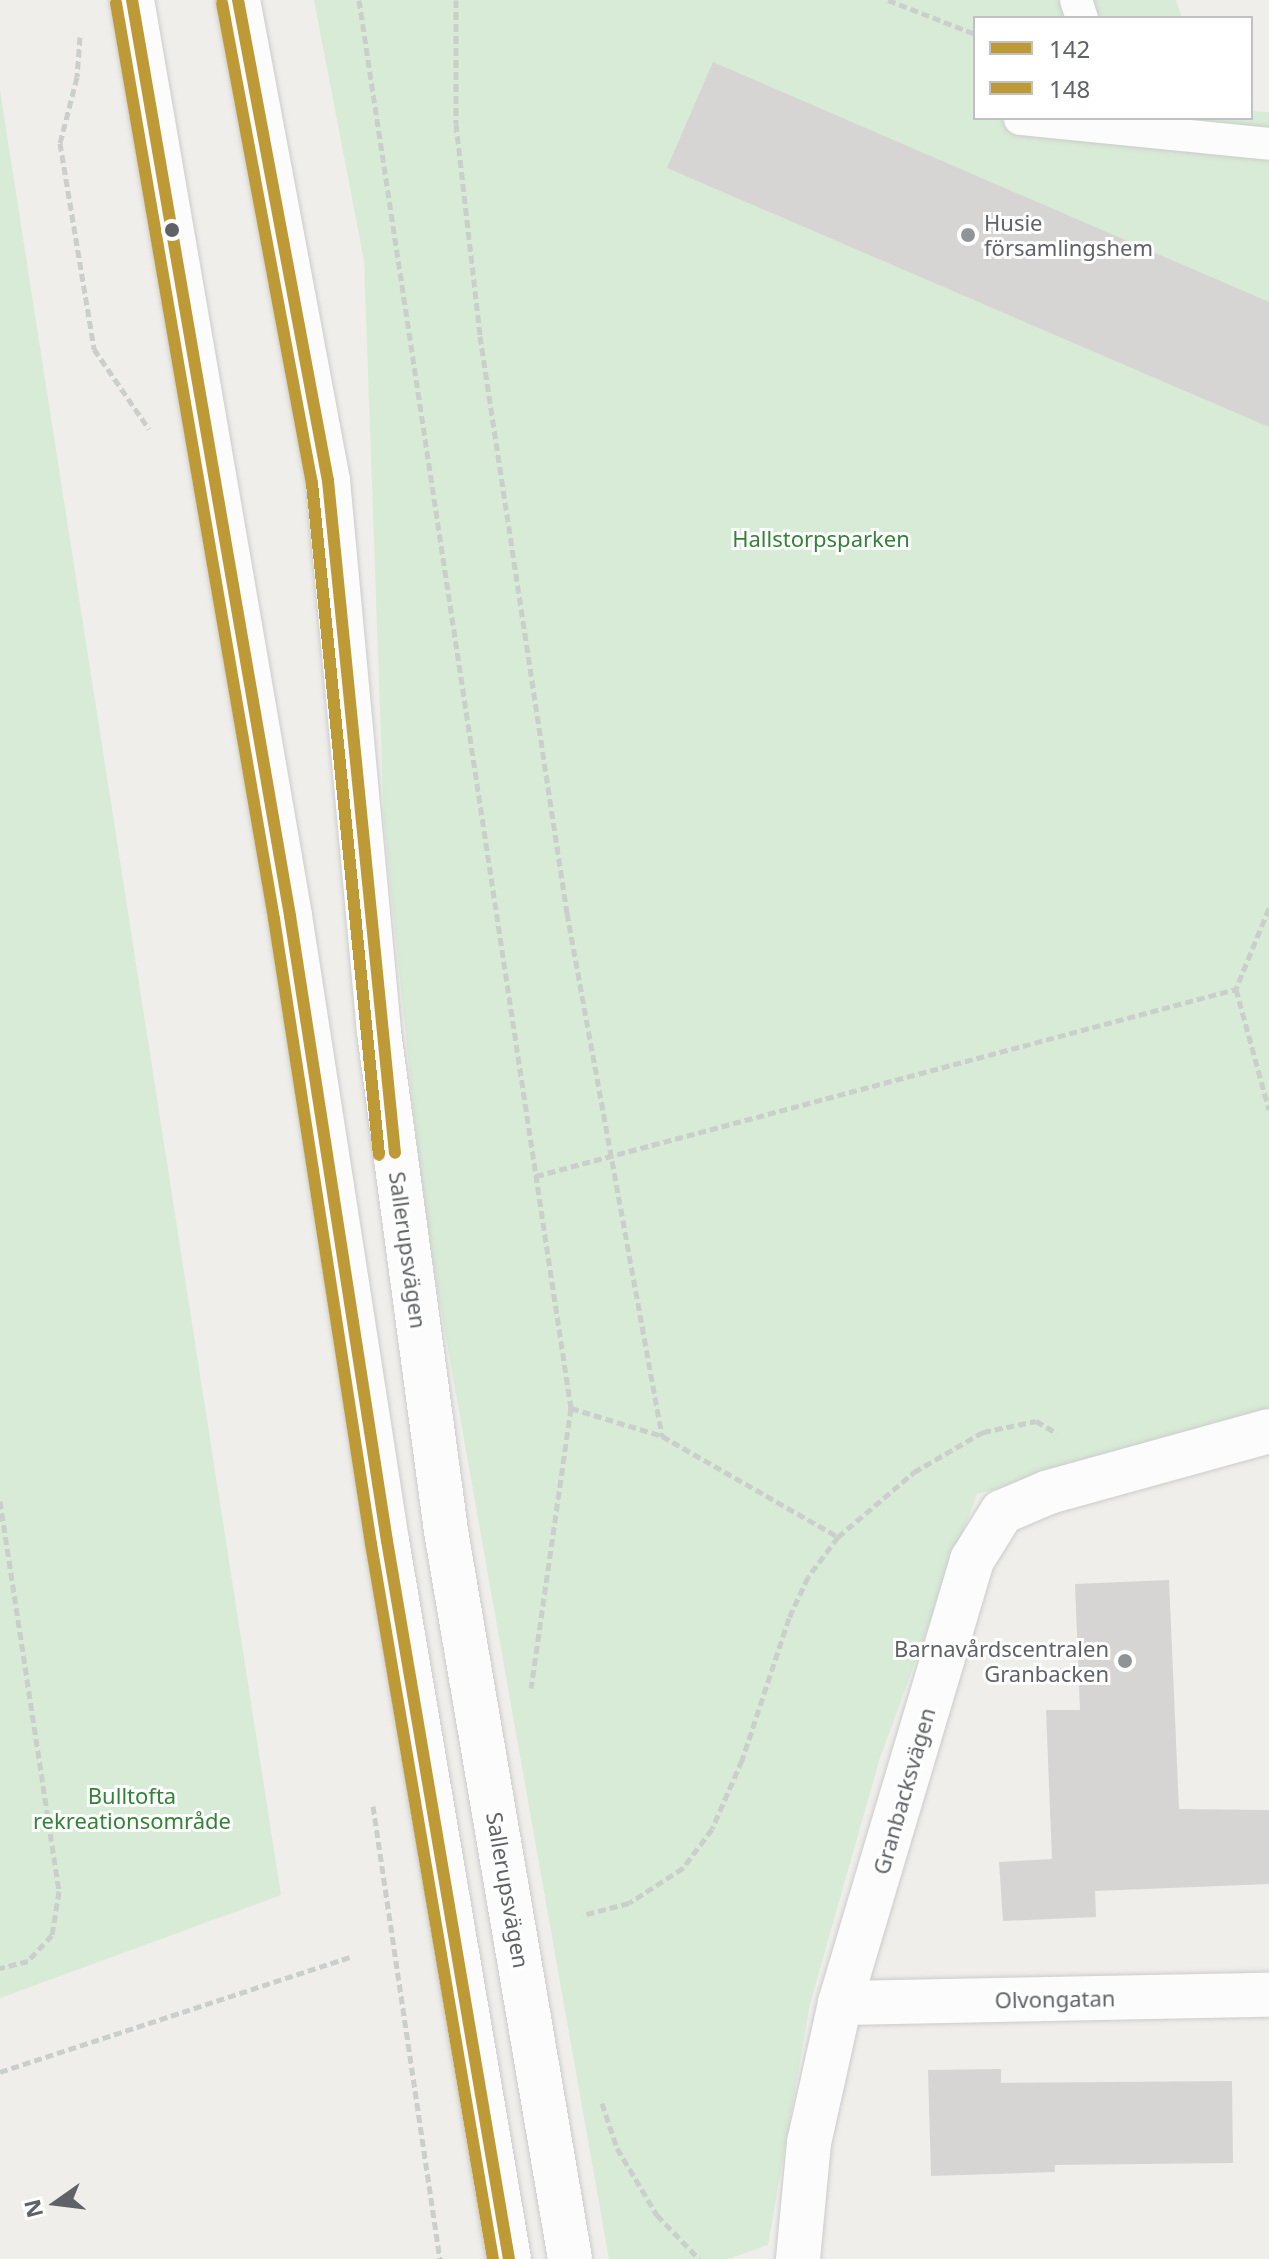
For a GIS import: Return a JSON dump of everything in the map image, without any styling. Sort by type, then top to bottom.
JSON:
[{"type":"main road","points":[[132,0],[290,916],[384,1526],[509,2259]]},
{"type":"main road","name":"Sallerupsvägen","points":[[238,0],[328,481],[379,1032],[446,1531],[570,2259]]},
{"type":"main road","name":"Granbacksvägen","points":[[798,2259],[809,2143],[840,2003],[972,1560],[1002,1512],[1084,1482],[1269,1431]]},
{"type":"main road","name":"Olvongatan","points":[[840,2003],[1269,1995]]},
{"type":"lane","points":[[1044,120],[1115,123],[1269,144]]},
{"type":"path","points":[[359,0],[571,1408],[531,1700]]},
{"type":"path","points":[[456,0],[456,124],[480,336],[567,913],[662,1436]]},
{"type":"path","points":[[888,0],[973,33]]},
{"type":"path","points":[[80,32],[77,77],[60,143],[94,349],[153,435]]},
{"type":"path","points":[[1269,908],[1236,989],[1269,1110]]},
{"type":"path","points":[[536,1176],[1236,989]]},
{"type":"path","points":[[571,1408],[662,1436],[838,1537]]},
{"type":"path","points":[[583,1915],[629,1903],[683,1868],[712,1829],[742,1760],[789,1618],[808,1577],[838,1537],[914,1472],[963,1442],[1013,1423],[1051,1427],[1067,1443],[1084,1482]]},
{"type":"path","points":[[0,1501],[59,1891],[52,1935],[28,1961],[0,1968]]},
{"type":"path","points":[[372,1791],[378,1867],[440,2259]]},
{"type":"path","points":[[0,2072],[350,1957]]},
{"type":"path","points":[[598,2091],[617,2148],[657,2215],[699,2259]]},
{"type":"green space","name":"Hallstorpsparken","points":[[314,0],[1176,0],[1181,16],[973,16],[973,120],[1253,120],[1253,111],[1269,112],[1269,1415],[977,1494],[880,1758],[810,2004],[768,2245],[728,2259],[609,2259],[424,1213],[384,823],[364,261]]},
{"type":"green space","name":"Bulltofta rekreationsområde","points":[[0,90],[281,1895],[0,1998]]},
{"type":"building","name":"Husie församlingshem","points":[[713,62],[1269,302],[1269,427],[667,168]]},
{"type":"building","points":[[1169,1580],[1179,1809],[1269,1810],[1269,1884],[1095,1891],[1096,1917],[1003,1921],[999,1862],[1052,1859],[1046,1710],[1080,1710],[1075,1584]]},
{"type":"building","points":[[1001,2069],[1001,2083],[1232,2081],[1233,2163],[1055,2165],[1055,2172],[931,2176],[928,2070]]},
{"type":"transit line","name":"142","points":[[132,0],[290,916],[387,1541],[509,2259]]},
{"type":"transit line","name":"142","points":[[238,0],[328,481],[395,1153]]},
{"type":"transit line","name":"148","points":[[116,3],[274,919],[371,1544],[493,2259]]},
{"type":"transit line","name":"148","points":[[222,3],[312,483],[379,1155]]},
{"type":"place","name":"Husie församlingshem","points":[[968,235]]},
{"type":"place","name":"Barnavårdscentralen Granbacken","points":[[1125,1661]]}]
